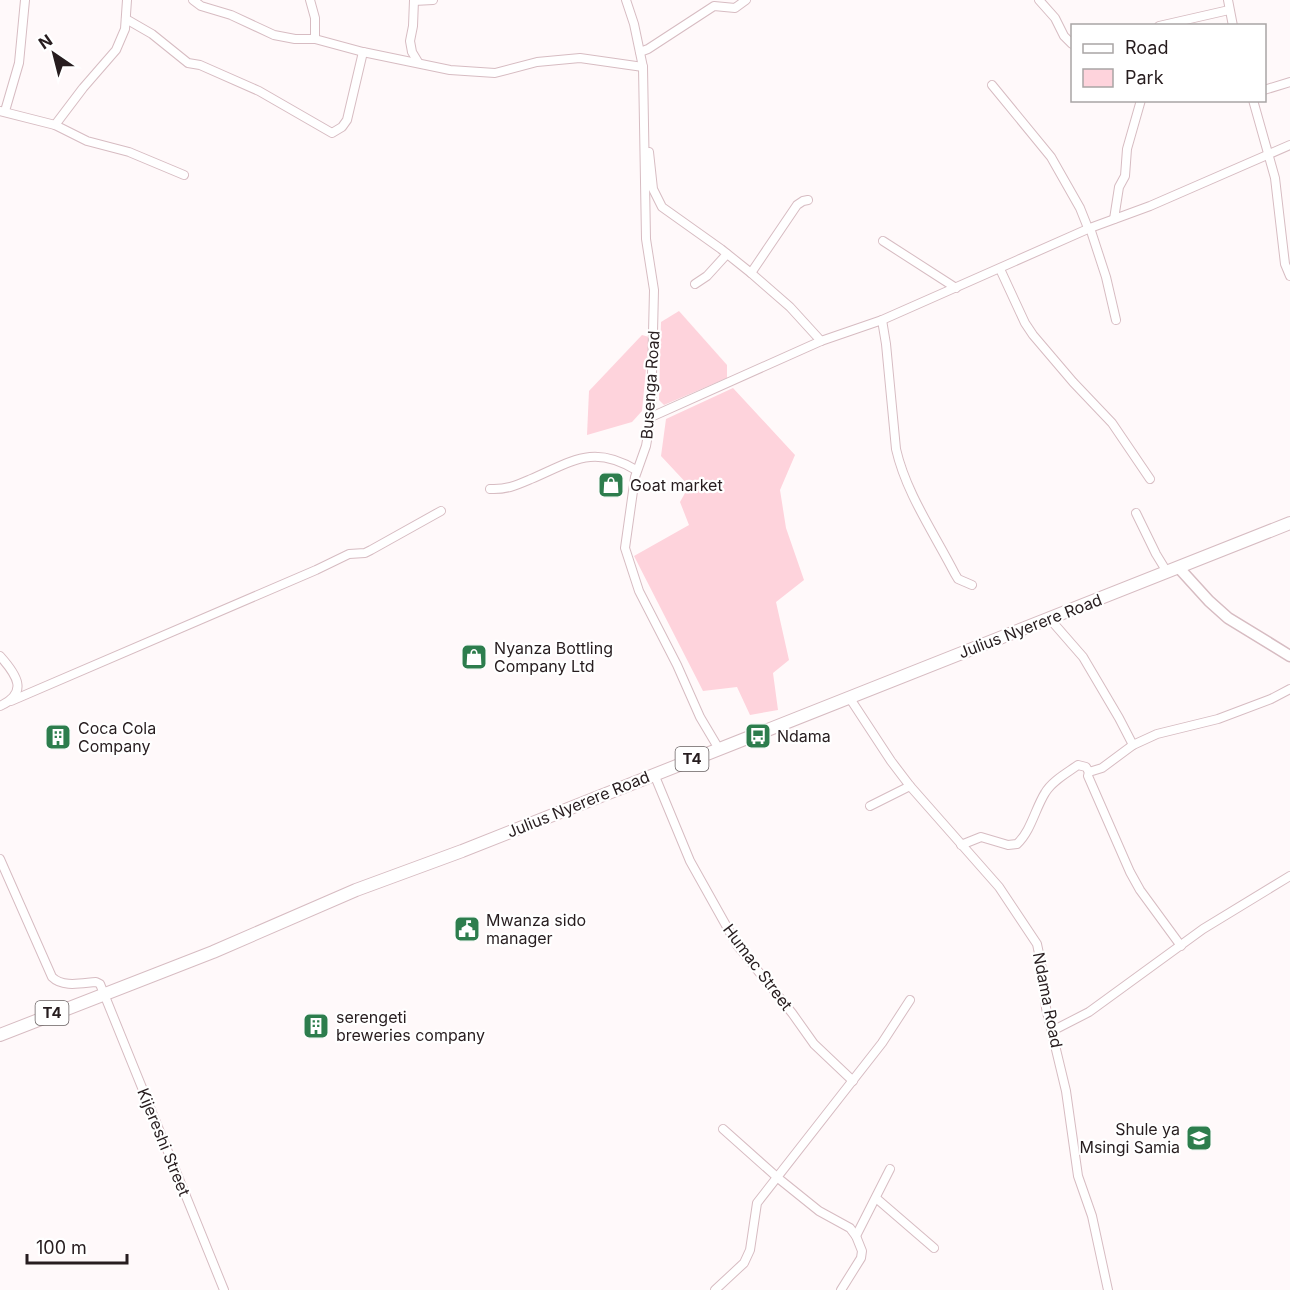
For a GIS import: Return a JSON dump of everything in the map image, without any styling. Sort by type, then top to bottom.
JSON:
[{"type":"highway","name":"Julius Nyerere Road","points":[[0,1035],[213,952],[350,893],[462,851],[1290,522]]},
{"type":"main road","points":[[1173,570],[1228,618],[1290,656]]},
{"type":"street","points":[[25,0],[19,63],[2,111],[55,125],[87,141],[129,152],[183,175]]},
{"type":"street","points":[[55,125],[116,50],[123,35],[128,0]]},
{"type":"street","points":[[193,0],[201,6],[231,15],[274,35],[296,39],[315,39],[363,52],[450,70],[495,73],[537,62],[555,62],[571,58],[594,59],[643,67]]},
{"type":"street","points":[[310,0],[315,18],[315,39]]},
{"type":"street","points":[[418,62],[412,52],[410,41],[414,1],[434,0]]},
{"type":"street","points":[[627,4],[634,5],[635,0]]},
{"type":"street","points":[[640,52],[648,50],[714,6],[735,8],[746,0]]},
{"type":"street","points":[[1038,0],[1071,43]]},
{"type":"street","points":[[1228,0],[1232,24]]},
{"type":"street","name":"Busenga Road","points":[[627,4],[634,24],[643,67],[646,239],[654,290],[651,417],[646,446],[636,470],[625,548],[639,591],[677,665],[700,717],[719,748]]},
{"type":"street","points":[[1168,24],[1229,10]]},
{"type":"street","points":[[126,19],[160,39],[188,63],[200,65],[259,91],[332,133],[342,127],[347,120],[363,52]]},
{"type":"street","points":[[1266,89],[1290,82]]},
{"type":"street","points":[[992,85],[1051,157],[1080,208],[1106,277],[1116,320]]},
{"type":"street","points":[[1114,219],[1119,187],[1125,176],[1127,149],[1140,102]]},
{"type":"street","points":[[1254,102],[1275,178],[1285,264],[1290,276]]},
{"type":"street","points":[[645,139],[651,158],[653,189],[662,207],[751,273],[790,307],[821,341]]},
{"type":"street","points":[[651,417],[821,341],[882,320],[1089,228],[1290,145]]},
{"type":"street","points":[[751,273],[797,205],[808,200]]},
{"type":"street","points":[[883,241],[956,288]]},
{"type":"street","points":[[695,284],[707,276],[727,254]]},
{"type":"street","points":[[1000,269],[1033,335],[1112,423],[1150,479]]},
{"type":"street","points":[[882,320],[899,464],[923,515],[958,579],[972,585]]},
{"type":"street","points":[[490,489],[508,488],[591,455],[619,459],[636,470]]},
{"type":"street","points":[[0,706],[316,570],[338,558],[349,554],[365,553],[441,512]]},
{"type":"street","points":[[1136,513],[1156,554],[1173,570]]},
{"type":"street","points":[[1049,618],[1083,657],[1133,745]]},
{"type":"street","points":[[0,656],[13,670],[18,682],[17,692],[11,701]]},
{"type":"street","points":[[1089,772],[1102,768],[1133,745],[1165,731],[1218,719],[1271,699],[1290,689]]},
{"type":"street","name":"Ndama Road","points":[[849,697],[891,761],[1005,895],[1036,944],[1041,963],[1046,1008],[1066,1091],[1078,1176],[1092,1216],[1108,1290]]},
{"type":"street","points":[[961,844],[981,837],[1008,845],[1017,844],[1023,837],[1044,794],[1053,783],[1078,765],[1086,767],[1130,872],[1140,890],[1181,946]]},
{"type":"street","name":"Humac Street","points":[[654,774],[690,861],[737,945],[814,1044],[853,1081]]},
{"type":"street","points":[[870,806],[910,786]]},
{"type":"street","points":[[0,859],[52,977],[65,984],[96,982],[100,984],[105,994]]},
{"type":"street","points":[[1052,1031],[1089,1012],[1203,929],[1290,876]]},
{"type":"street","name":"Kijereshi Street","points":[[105,994],[224,1290]]},
{"type":"street","points":[[715,1290],[744,1263],[750,1250],[758,1203],[882,1043],[910,1000]]},
{"type":"street","points":[[723,1129],[819,1211],[850,1228],[856,1236],[862,1251],[861,1258],[841,1290]]},
{"type":"street","points":[[856,1236],[890,1169]]},
{"type":"street","points":[[876,1198],[934,1248]]},
{"type":"green space","points":[[679,311],[727,365],[727,378],[664,405],[659,400],[661,322]]},
{"type":"green space","points":[[642,335],[649,337],[642,411],[632,422],[587,435],[589,391]]},
{"type":"green space","points":[[733,388],[795,455],[780,490],[786,528],[804,580],[776,602],[789,660],[773,673],[778,710],[750,715],[737,687],[703,691],[634,556],[689,525],[680,502],[689,486],[661,456],[666,419]]},
{"type":"place","name":"Goat market","points":[[611,485]]},
{"type":"place","name":"Nyanza Bottling Company Ltd","points":[[474,657]]},
{"type":"place","name":"Ndama","points":[[758,736]]},
{"type":"place","name":"Coca Cola Company","points":[[58,737]]},
{"type":"place","name":"Mwanza sido manager","points":[[467,929]]},
{"type":"place","name":"serengeti breweries company","points":[[316,1026]]},
{"type":"place","name":"Shule ya Msingi Samia","points":[[1199,1138]]}]
